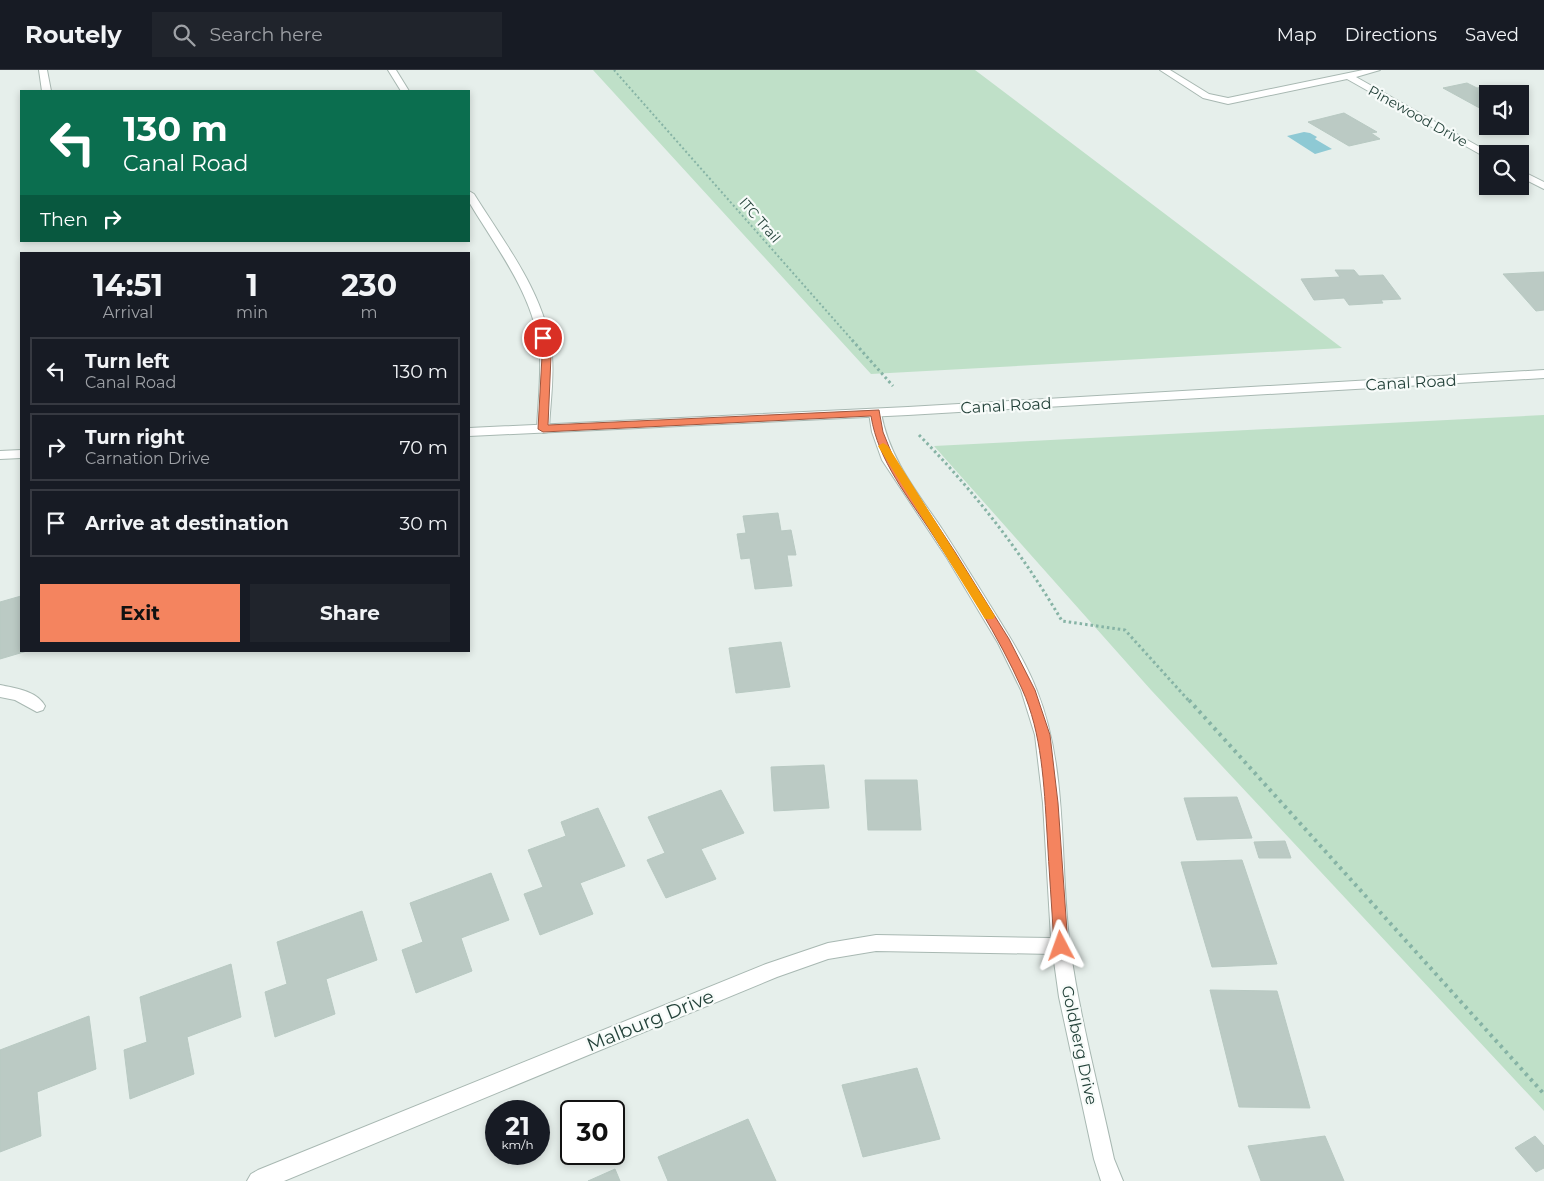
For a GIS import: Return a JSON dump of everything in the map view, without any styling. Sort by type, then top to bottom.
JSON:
[{"type":"street","points":[[43,70],[47,90]]},
{"type":"street","points":[[392,70],[404,90]]},
{"type":"street","points":[[1164,70],[1198,92],[1215,99],[1228,101],[1242,100],[1376,70]]},
{"type":"street","name":"Pinewood Drive","points":[[1348,76],[1479,150]]},
{"type":"street","points":[[1529,178],[1544,186]]},
{"type":"street","points":[[470,196],[523,282],[540,320],[546,356],[543,429]]},
{"type":"street","name":"Canal Road","points":[[470,432],[875,412],[1544,374]]},
{"type":"street","name":"Goldberg Drive","points":[[875,412],[878,432],[889,460],[952,554],[1005,642],[1029,690],[1045,745],[1052,803],[1061,946],[1069,997],[1102,1150],[1112,1181]]},
{"type":"street","points":[[0,455],[20,454]]},
{"type":"street","points":[[0,691],[19,695],[37,706]]},
{"type":"street","name":"Malburg Drive","points":[[258,1181],[773,970],[828,951],[876,943],[1061,946]]},
{"type":"path","name":"ITC Trail","points":[[614,70],[890,384]]},
{"type":"path","points":[[919,435],[982,503],[1041,583],[1062,621],[1125,630],[1544,1094]]},
{"type":"green space","points":[[593,70],[975,70],[1342,348],[871,374]]},
{"type":"green space","points":[[1544,415],[1544,1111],[1151,690],[934,446]]},
{"type":"water","points":[[1304,132],[1317,137],[1315,139],[1332,149],[1315,154],[1287,136]]},
{"type":"building","points":[[1467,83],[1479,88],[1479,108],[1443,88]]},
{"type":"building","points":[[1344,113],[1377,132],[1371,133],[1380,139],[1349,146],[1308,122]]},
{"type":"building","points":[[1335,270],[1354,270],[1359,276],[1383,275],[1401,299],[1381,300],[1383,303],[1349,305],[1344,298],[1314,300],[1301,279],[1340,277]]},
{"type":"building","points":[[1544,272],[1544,310],[1536,311],[1503,274]]},
{"type":"building","points":[[778,513],[781,531],[791,530],[796,555],[787,555],[792,586],[755,589],[750,558],[741,559],[737,534],[746,533],[743,516]]},
{"type":"building","points":[[20,596],[20,652],[24,652],[0,659],[0,602]]},
{"type":"building","points":[[781,642],[790,687],[736,693],[729,648]]},
{"type":"building","points":[[824,765],[829,808],[774,811],[771,767]]},
{"type":"building","points":[[865,780],[917,780],[921,830],[868,830]]},
{"type":"building","points":[[721,790],[744,833],[701,849],[716,879],[666,898],[647,860],[665,853],[648,817]]},
{"type":"building","points":[[1237,797],[1252,838],[1197,840],[1184,798]]},
{"type":"building","points":[[598,808],[625,866],[580,883],[593,914],[540,935],[524,894],[543,887],[528,850],[566,836],[561,822]]},
{"type":"building","points":[[1285,841],[1291,858],[1259,858],[1254,842]]},
{"type":"building","points":[[1242,860],[1277,964],[1212,967],[1181,862]]},
{"type":"building","points":[[491,873],[509,920],[461,938],[472,971],[416,993],[402,950],[423,942],[410,903]]},
{"type":"building","points":[[362,911],[377,960],[326,979],[335,1014],[275,1037],[265,992],[287,984],[277,942]]},
{"type":"building","points":[[231,964],[241,1017],[187,1037],[194,1074],[130,1099],[124,1050],[147,1042],[140,997]]},
{"type":"building","points":[[1210,990],[1277,991],[1310,1108],[1239,1107]]},
{"type":"building","points":[[89,1016],[96,1069],[37,1092],[41,1136],[0,1152],[0,1050]]},
{"type":"building","points":[[917,1068],[940,1139],[863,1157],[842,1085]]},
{"type":"building","points":[[748,1119],[776,1181],[668,1181],[658,1157]]},
{"type":"building","points":[[1325,1136],[1344,1181],[1261,1181],[1248,1146]]},
{"type":"building","points":[[1535,1136],[1544,1146],[1544,1168],[1536,1172],[1515,1148]]},
{"type":"building","points":[[615,1169],[620,1181],[588,1181]]},
{"type":"slow traffic","points":[[883,446],[889,460],[952,554],[989,616]]},
{"type":"route","points":[[543,338],[546,356],[543,429],[875,412],[882,446],[889,460],[952,554],[1005,642],[1029,690],[1043,735],[1046,752],[1052,803],[1061,946]]}]
